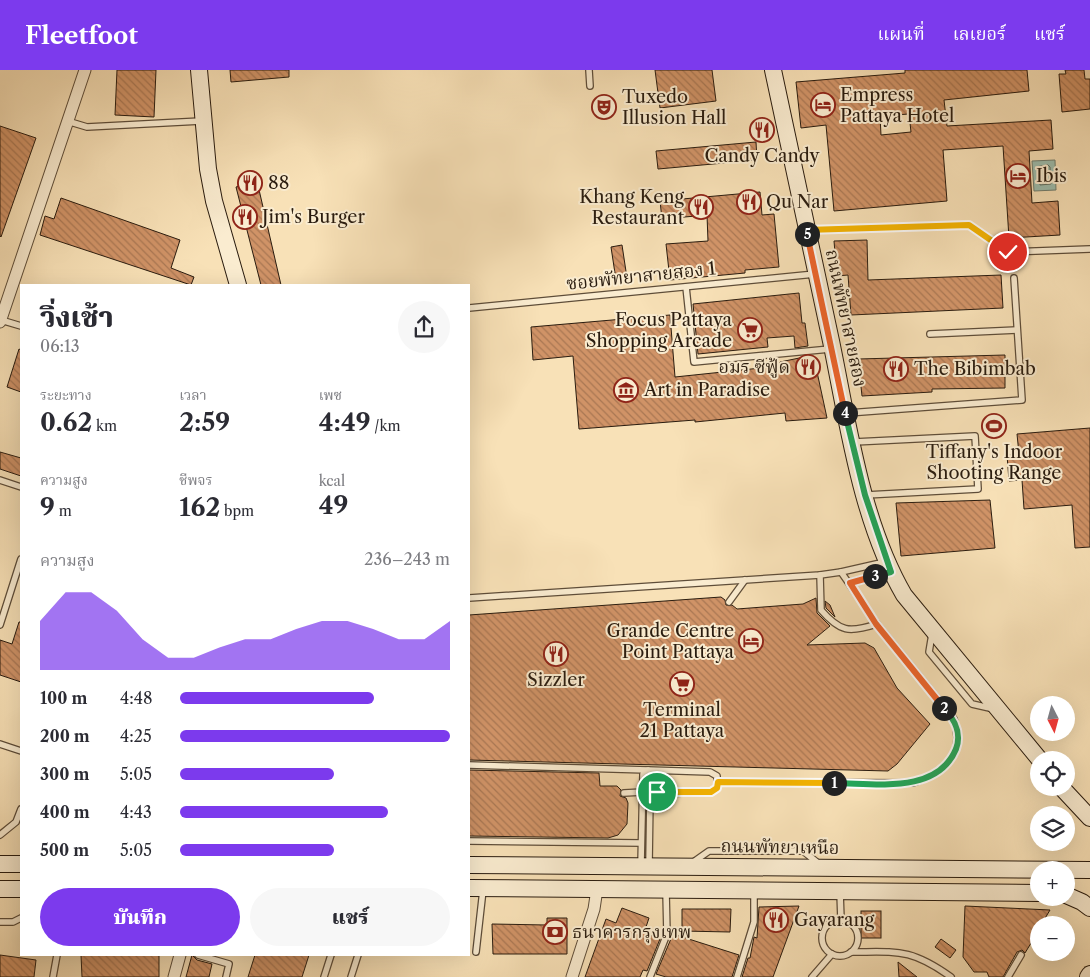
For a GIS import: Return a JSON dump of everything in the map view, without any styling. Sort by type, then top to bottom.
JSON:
[{"type":"main road","points":[[199,70],[208,169],[214,201],[238,284]]},
{"type":"main road","name":"ถนนพัทยาสายสอง","points":[[773,70],[845,413],[865,495],[889,567],[904,595],[1033,751]]},
{"type":"main road","points":[[1069,796],[1090,818]]},
{"type":"main road","points":[[0,864],[20,864]]},
{"type":"main road","name":"ถนนพัทยาเหนือ","points":[[470,865],[1090,870]]},
{"type":"main road","points":[[476,888],[1030,893]]},
{"type":"main road","points":[[0,889],[20,889]]},
{"type":"main road","points":[[1075,894],[1090,893]]},
{"type":"main road","points":[[1075,898],[1090,908]]},
{"type":"street","points":[[0,321],[85,70]]},
{"type":"street","points":[[572,977],[594,909],[597,889]]},
{"type":"street","points":[[174,977],[180,956]]},
{"type":"lane","points":[[589,70],[590,86]]},
{"type":"lane","points":[[67,122],[87,127],[204,121]]},
{"type":"lane","points":[[806,230],[969,225],[1008,252],[1090,249]]},
{"type":"lane","name":"ซอยพัทยาสายสอง 1","points":[[470,308],[817,273]]},
{"type":"lane","points":[[845,413],[1022,400],[1014,278]]},
{"type":"lane","points":[[686,287],[694,362],[832,348]]},
{"type":"lane","points":[[0,321],[20,326]]},
{"type":"lane","points":[[930,334],[1017,330]]},
{"type":"lane","points":[[852,442],[975,436],[978,489],[865,495]]},
{"type":"lane","points":[[0,480],[20,487]]},
{"type":"lane","points":[[0,625],[20,562]]},
{"type":"lane","points":[[470,598],[820,575],[889,567]]},
{"type":"lane","points":[[850,583],[889,567]]},
{"type":"lane","points":[[718,782],[912,782],[938,773],[951,760],[958,742],[954,719],[876,624],[841,572]]},
{"type":"lane","points":[[820,575],[819,596],[821,610],[836,627],[851,630],[876,624]]},
{"type":"lane","points":[[728,602],[745,580]]},
{"type":"lane","points":[[0,744],[20,751]]},
{"type":"lane","points":[[470,765],[710,772],[717,776],[717,788],[711,792],[653,794],[650,797],[645,866]]},
{"type":"lane","points":[[645,866],[641,843],[643,774],[648,770]]},
{"type":"lane","points":[[624,792],[643,792]]},
{"type":"lane","points":[[0,835],[16,822],[20,812]]},
{"type":"lane","points":[[470,841],[641,843]]},
{"type":"lane","points":[[476,888],[476,952]]},
{"type":"lane","points":[[650,977],[667,934],[666,890]]},
{"type":"lane","points":[[737,977],[754,922],[754,890]]},
{"type":"lane","points":[[840,891],[841,920]]},
{"type":"lane","points":[[0,922],[13,922],[20,918]]},
{"type":"lane","points":[[841,920],[849,923],[857,932],[857,944],[851,952],[844,956],[832,954],[824,946],[822,935],[828,925],[841,920]]},
{"type":"lane","points":[[851,952],[904,952],[930,962],[951,977]]},
{"type":"lane","points":[[812,977],[832,954]]},
{"type":"lane","points":[[1008,977],[1021,955]]},
{"type":"lane","points":[[53,977],[57,956]]},
{"type":"lane","points":[[201,956],[229,964],[226,977]]},
{"type":"lane","points":[[324,977],[330,956]]},
{"type":"lane","points":[[351,977],[358,956]]},
{"type":"water","points":[[1055,160],[1056,190],[1034,191],[1032,161]]},
{"type":"building","points":[[117,70],[156,70],[154,117],[115,115]]},
{"type":"building","points":[[230,70],[289,70],[289,77],[231,82]]},
{"type":"building","points":[[655,70],[712,70],[716,101],[660,108]]},
{"type":"building","points":[[905,70],[1027,70],[1029,91],[944,100],[947,126],[1051,120],[1053,149],[1029,151],[1032,203],[1058,201],[1060,235],[1009,238],[1003,146],[943,150],[947,201],[834,211],[826,125],[801,128],[796,82],[905,73]],"holes":[[[909,114],[911,132],[881,135],[880,116]]]},
{"type":"building","points":[[1065,70],[1084,70],[1085,79],[1090,79],[1090,109],[1062,112],[1059,74],[1066,74]]},
{"type":"building","points":[[0,126],[36,138],[1,237],[0,236]]},
{"type":"building","points":[[756,142],[757,160],[658,169],[656,151]]},
{"type":"building","points":[[257,181],[281,284],[261,284],[236,187]]},
{"type":"building","points":[[760,192],[762,215],[774,214],[779,267],[745,270],[745,273],[670,280],[666,244],[708,241],[707,215],[662,219],[660,201]]},
{"type":"building","points":[[61,198],[180,240],[171,268],[194,277],[191,284],[40,235],[45,216],[54,219]]},
{"type":"building","points":[[867,240],[868,280],[1001,275],[1003,308],[851,315],[848,275],[837,276],[834,241]]},
{"type":"building","points":[[622,245],[627,278],[616,280],[611,247]]},
{"type":"building","name":"Focus Pattaya Shopping Arcade","points":[[799,293],[802,323],[805,323],[808,346],[795,348],[794,336],[767,338],[768,347],[698,354],[693,304]]},
{"type":"building","name":"Art in Paradise","points":[[670,315],[675,377],[780,366],[780,362],[809,356],[809,358],[814,358],[827,418],[786,421],[785,413],[695,422],[695,420],[579,429],[573,356],[533,360],[531,327]]},
{"type":"building","points":[[19,349],[20,392],[7,387]]},
{"type":"building","points":[[1005,355],[1005,388],[932,389],[932,392],[862,396],[858,359]]},
{"type":"building","points":[[1090,428],[1090,547],[1075,548],[1072,505],[1024,509],[1022,480],[1009,481],[1007,455],[1019,454],[1017,434]]},
{"type":"building","points":[[0,452],[20,458],[20,476],[0,469]]},
{"type":"building","points":[[990,500],[995,548],[901,556],[896,503]]},
{"type":"building","name":"Terminal 21 Pattaya","points":[[721,597],[725,600],[726,605],[732,605],[737,609],[803,604],[816,598],[817,613],[830,626],[807,645],[865,643],[874,648],[897,688],[930,724],[897,764],[888,771],[470,760],[470,615]]},
{"type":"building","points":[[825,601],[830,605],[835,617],[826,608]]},
{"type":"building","points":[[20,622],[20,682],[0,675],[0,640],[12,644]]},
{"type":"building","points":[[470,770],[599,773],[600,786],[617,786],[621,790],[620,796],[626,798],[628,803],[627,824],[618,835],[608,838],[470,836]]},
{"type":"building","points":[[799,906],[773,977],[742,977],[748,958],[750,958],[754,937],[757,938],[759,907]]},
{"type":"building","points":[[965,906],[1050,910],[1046,916],[1030,916],[1030,945],[1025,953],[1022,950],[1017,952],[1003,977],[989,977],[987,972],[974,972],[963,957]]},
{"type":"building","points":[[622,908],[649,918],[644,933],[660,939],[647,971],[643,970],[640,977],[585,977],[606,919],[616,923]]},
{"type":"building","points":[[682,909],[731,909],[730,932],[682,931]]},
{"type":"building","points":[[861,911],[881,911],[881,938],[861,938]]},
{"type":"building","points":[[547,918],[567,918],[567,954],[493,954],[492,924],[547,925]]},
{"type":"building","points":[[673,934],[739,955],[732,977],[666,977],[656,974]]},
{"type":"building","points":[[941,939],[956,950],[950,958],[935,947]]},
{"type":"building","points":[[0,955],[36,960],[34,977],[0,977]]},
{"type":"building","points":[[81,956],[159,956],[159,977],[82,977]]},
{"type":"building","points":[[192,956],[197,960],[212,964],[209,977],[186,977]]},
{"type":"building","points":[[255,956],[309,956],[302,977],[248,977]]},
{"type":"building","points":[[898,962],[917,977],[899,977]]},
{"type":"place","name":"Empress Pattaya Hotel","points":[[823,105]]},
{"type":"place","name":"Tuxedo Illusion Hall","points":[[604,107]]},
{"type":"place","name":"Candy Candy","points":[[762,130]]},
{"type":"place","name":"Ibis","points":[[1018,176]]},
{"type":"place","name":"88","points":[[250,183]]},
{"type":"place","name":"Qu Nar","points":[[749,202]]},
{"type":"place","name":"Khang Keng Restaurant","points":[[701,207]]},
{"type":"place","name":"Jim's Burger","points":[[245,217]]},
{"type":"place","name":"Focus Pattaya Shopping Arcade","points":[[750,330]]},
{"type":"place","name":"อมร ซีฟู้ด","points":[[808,367]]},
{"type":"place","name":"The Bibimbab","points":[[896,369]]},
{"type":"place","name":"Art in Paradise","points":[[626,390]]},
{"type":"place","name":"Tiffany's Indoor Shooting Range","points":[[994,426]]},
{"type":"place","name":"Grande Centre Point Pattaya","points":[[751,641]]},
{"type":"place","name":"Sizzler","points":[[556,654]]},
{"type":"place","name":"Terminal 21 Pattaya","points":[[682,684]]},
{"type":"place","name":"Gayarang","points":[[776,920]]},
{"type":"place","name":"ธนาคารกรุงเทพ","points":[[555,932]]},
{"type":"route","points":[[657,792],[711,792],[717,788],[718,782],[912,782],[938,773],[951,760],[958,742],[958,730],[954,719],[876,624],[850,583],[891,572],[865,495],[845,413],[817,273],[806,230],[969,225],[1008,252]]}]
